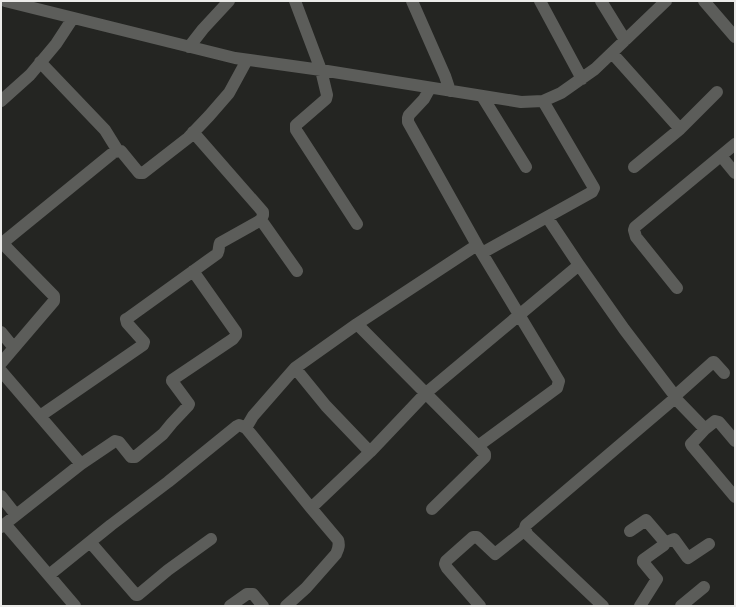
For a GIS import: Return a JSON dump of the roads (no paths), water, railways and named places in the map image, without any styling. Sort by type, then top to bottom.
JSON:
[{"type":"street","points":[[5,1],[235,58],[321,70],[521,102],[543,101],[582,79],[595,69],[666,1]]},
{"type":"street","points":[[189,47],[203,29],[229,1]]},
{"type":"street","points":[[295,1],[321,70],[327,95],[326,100],[296,125],[296,130],[357,224]]},
{"type":"street","points":[[412,1],[445,76],[450,91]]},
{"type":"street","points":[[540,1],[582,79]]},
{"type":"street","points":[[601,1],[625,40]]},
{"type":"street","points":[[704,1],[735,37]]},
{"type":"street","points":[[1,101],[30,75],[56,44],[73,18]]},
{"type":"street","points":[[612,53],[680,129]]},
{"type":"street","points":[[40,62],[86,109],[105,130],[118,151],[121,151],[139,173],[142,174],[188,138],[229,93],[247,60]]},
{"type":"street","points":[[430,88],[428,94],[409,115],[408,122],[479,249],[559,381],[557,388],[478,446]]},
{"type":"street","points":[[634,167],[680,129],[717,92]]},
{"type":"street","points":[[482,96],[526,167]]},
{"type":"street","points":[[246,428],[253,416],[295,368],[357,324],[479,249],[547,217],[592,192],[594,188],[543,101]]},
{"type":"street","points":[[40,416],[143,345],[144,342],[127,323],[126,319],[217,254],[219,250],[218,245],[220,243],[261,220],[263,212],[193,132]]},
{"type":"street","points":[[676,288],[636,237],[634,230],[635,226],[735,144]]},
{"type":"street","points":[[1,363],[55,298],[7,248],[5,244],[6,240],[114,152],[118,151]]},
{"type":"street","points":[[721,156],[735,173]]},
{"type":"street","points":[[547,217],[624,329],[675,397],[706,429]]},
{"type":"street","points":[[261,220],[297,271]]},
{"type":"street","points":[[311,508],[370,452],[426,393],[579,265]]},
{"type":"street","points":[[74,606],[49,575],[3,525],[81,464],[115,441],[118,442],[131,457],[135,457],[163,434],[189,405],[172,379],[233,339],[236,335],[236,332],[193,271]]},
{"type":"street","points":[[357,324],[485,454],[485,457],[432,509]]},
{"type":"street","points":[[1,332],[14,348]]},
{"type":"street","points":[[480,606],[446,568],[446,561],[473,537],[477,537],[495,554],[525,530],[526,525],[675,397],[713,362],[724,373]]},
{"type":"street","points":[[295,368],[326,406],[370,452]]},
{"type":"street","points":[[1,371],[81,464]]},
{"type":"street","points":[[735,441],[719,422],[715,421],[691,444],[735,497]]},
{"type":"street","points":[[49,575],[239,425],[246,428],[338,540],[339,548],[336,554],[306,588],[286,606]]},
{"type":"street","points":[[1,496],[16,515]]},
{"type":"street","points":[[630,531],[646,520],[664,541],[664,543]]},
{"type":"street","points":[[525,530],[527,534],[603,606]]},
{"type":"street","points":[[644,605],[657,579],[643,560],[664,545],[664,543],[674,538],[688,558],[709,544]]},
{"type":"street","points":[[90,542],[136,595],[138,595],[168,570],[211,539]]},
{"type":"street","points":[[681,606],[704,587]]},
{"type":"street","points":[[230,606],[250,593],[253,594],[263,606]]}]
